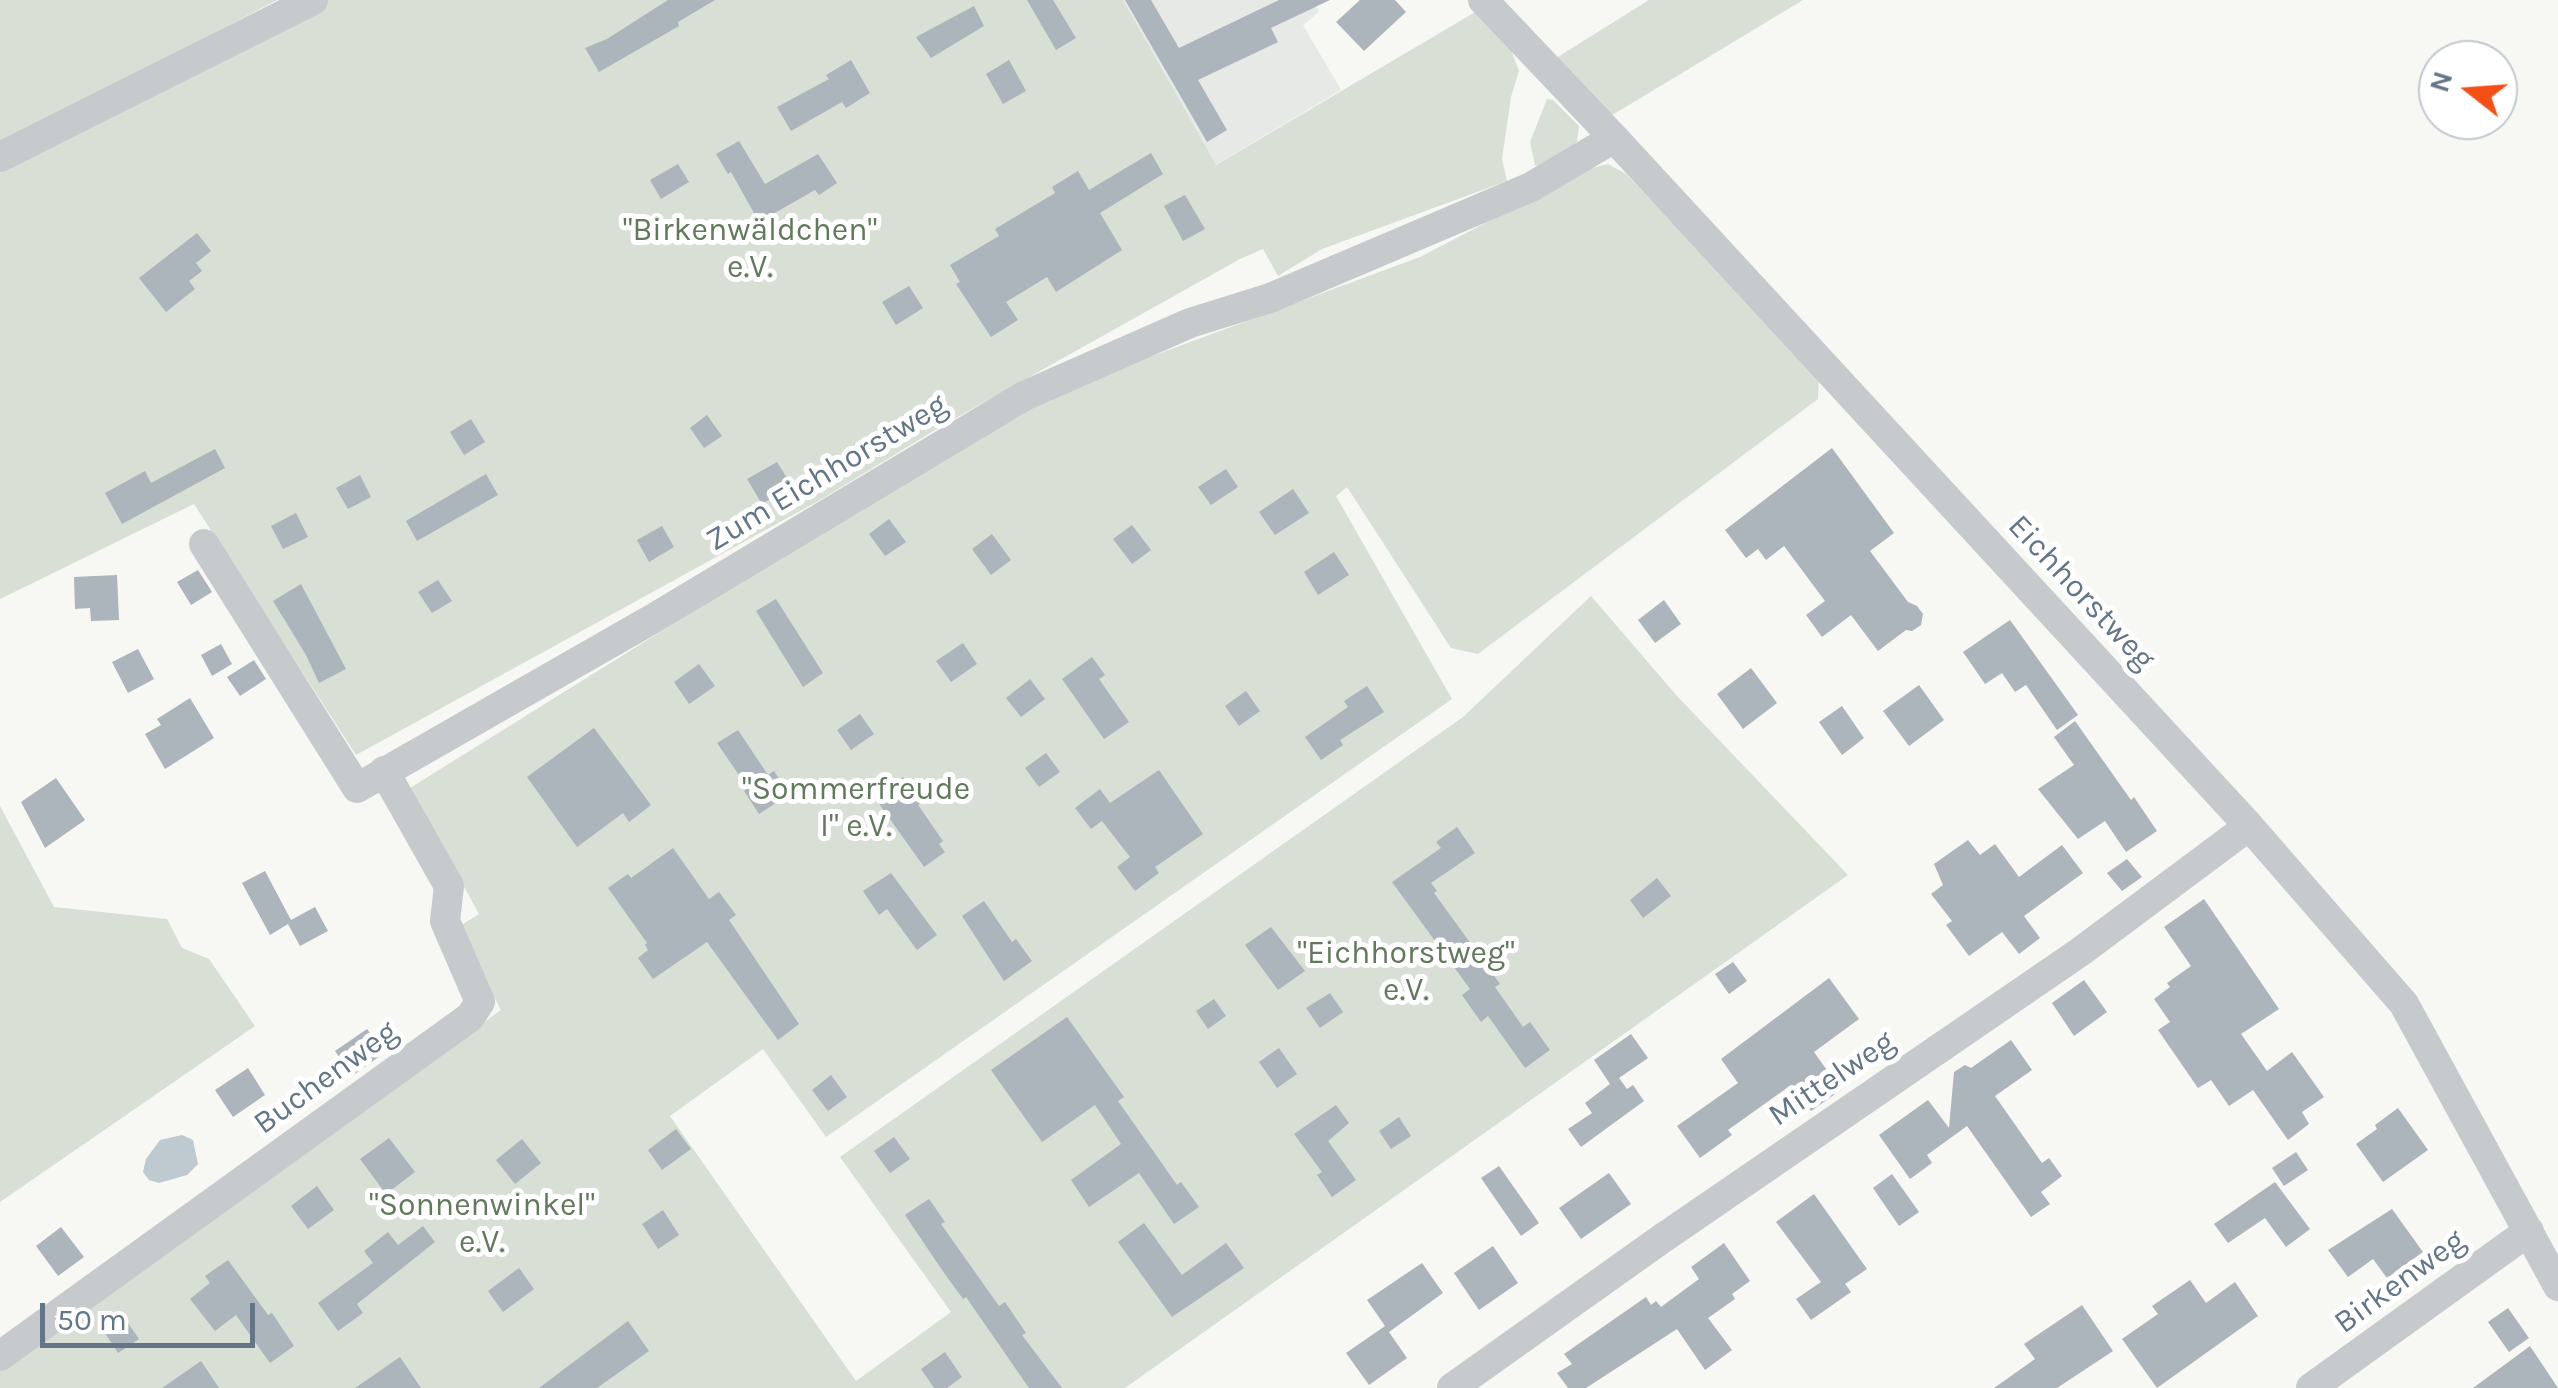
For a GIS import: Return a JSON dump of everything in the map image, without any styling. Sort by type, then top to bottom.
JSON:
[{"type":"street","points":[[0,157],[313,0]]},
{"type":"street","name":"Eichhorstweg","points":[[1482,0],[2249,826],[2404,1004],[2558,1286]]},
{"type":"street","name":"Zum Eichhorstweg","points":[[204,544],[357,788],[654,618],[1024,396],[1190,323],[1270,298],[1531,187],[1614,138]]},
{"type":"street","name":"Buchenweg","points":[[0,1356],[470,1017],[480,1002],[446,921],[448,886],[384,771]]},
{"type":"street","name":"Mittelweg","points":[[1452,1388],[2080,952],[2249,826]]},
{"type":"street","name":"Birkenweg","points":[[2311,1388],[2529,1231]]},
{"type":"shaded area","points":[[1123,0],[1313,0],[1319,12],[1303,25],[1341,90],[1215,165]]},
{"type":"shaded area","points":[[182,1135],[193,1140],[198,1164],[187,1175],[159,1183],[149,1180],[143,1172],[146,1159],[160,1140]]},
{"type":"green space","points":[[0,0],[277,0],[0,145]]},
{"type":"green space","name":"\"Birkenwäldchen\" e.V.","points":[[324,0],[1123,0],[1216,165],[1477,11],[1510,47],[1519,71],[1502,159],[1507,181],[1322,249],[1278,276],[1263,249],[1240,259],[940,427],[820,500],[356,755],[194,504],[0,599],[0,168]]},
{"type":"green space","points":[[1649,0],[1803,0],[1609,117],[1553,60]]},
{"type":"green space","points":[[1547,99],[1553,100],[1579,126],[1577,141],[1569,154],[1543,167],[1535,165],[1530,142]]},
{"type":"green space","points":[[1608,164],[1626,174],[1819,375],[1818,399],[1478,654],[1451,648],[1347,487],[1336,496],[1452,699],[826,1137],[763,1049],[670,1116],[856,1381],[951,1312],[840,1157],[1463,717],[1591,596],[1677,696],[1848,875],[1125,1388],[0,1388],[0,1366],[501,1010],[458,927],[479,914],[410,788],[1002,419],[1101,375],[1420,257],[1589,169]]},
{"type":"green space","points":[[0,806],[54,907],[167,919],[182,948],[209,959],[255,1026],[0,1202]]},
{"type":"building","points":[[668,0],[715,0],[678,22],[679,26],[599,72],[585,48],[607,39]]},
{"type":"building","points":[[1027,0],[1053,0],[1076,38],[1056,50]]},
{"type":"building","points":[[1125,0],[1151,0],[1179,48],[1279,0],[1330,0],[1271,28],[1278,42],[1198,80],[1227,130],[1207,142]]},
{"type":"building","points":[[1360,0],[1395,0],[1406,12],[1364,51],[1336,22]]},
{"type":"building","points":[[974,6],[984,26],[931,58],[916,37]]},
{"type":"building","points":[[851,60],[870,93],[846,108],[842,102],[791,131],[777,107],[829,79],[826,75]]},
{"type":"building","points":[[1009,60],[1026,91],[1003,104],[986,74]]},
{"type":"building","points":[[739,141],[765,184],[818,154],[837,183],[819,195],[815,190],[759,222],[731,172],[728,174],[716,154]]},
{"type":"building","points":[[1151,153],[1163,174],[1100,213],[1122,250],[1056,292],[1047,277],[1006,302],[1018,320],[991,337],[956,284],[960,282],[950,265],[999,236],[995,229],[1055,193],[1052,187],[1078,171],[1089,190]]},
{"type":"building","points":[[678,164],[689,182],[661,199],[650,180]]},
{"type":"building","points":[[1185,195],[1205,229],[1183,241],[1164,206]]},
{"type":"building","points":[[197,233],[211,251],[196,263],[202,271],[189,281],[195,289],[166,312],[139,278]]},
{"type":"building","points":[[909,286],[923,308],[896,325],[882,302]]},
{"type":"building","points":[[707,415],[722,436],[704,448],[690,428]]},
{"type":"building","points":[[471,419],[485,442],[464,455],[450,432]]},
{"type":"building","points":[[1832,448],[1894,533],[1870,551],[1908,602],[1923,614],[1921,625],[1906,630],[1878,651],[1851,615],[1822,637],[1806,615],[1825,601],[1784,546],[1766,560],[1758,549],[1746,558],[1725,530]]},
{"type":"building","points":[[215,449],[225,468],[122,524],[105,493],[145,471],[151,483]]},
{"type":"building","points":[[777,462],[792,486],[762,504],[747,479]]},
{"type":"building","points":[[1226,469],[1238,487],[1211,505],[1198,487]]},
{"type":"building","points":[[486,474],[498,495],[417,541],[406,521]]},
{"type":"building","points":[[360,475],[371,497],[348,509],[336,488]]},
{"type":"building","points":[[1293,489],[1309,513],[1275,535],[1259,512]]},
{"type":"building","points":[[296,513],[308,537],[283,549],[271,526]]},
{"type":"building","points":[[889,519],[906,542],[885,556],[869,534]]},
{"type":"building","points":[[1132,525],[1151,550],[1132,564],[1113,539]]},
{"type":"building","points":[[662,526],[674,547],[649,562],[637,540]]},
{"type":"building","points":[[992,534],[1011,560],[991,575],[972,549]]},
{"type":"building","points":[[1334,552],[1349,575],[1318,595],[1304,572]]},
{"type":"building","points":[[198,570],[212,592],[191,605],[177,582]]},
{"type":"building","points":[[117,575],[119,620],[91,621],[90,608],[75,609],[74,577]]},
{"type":"building","points":[[438,580],[452,601],[432,613],[418,592]]},
{"type":"building","points":[[301,584],[346,669],[319,683],[273,601]]},
{"type":"building","points":[[776,599],[823,673],[803,687],[756,611]]},
{"type":"building","points":[[1664,600],[1681,624],[1655,643],[1638,620]]},
{"type":"building","points":[[2010,620],[2078,715],[2057,730],[2026,685],[2015,692],[2002,673],[1985,684],[1963,652]]},
{"type":"building","points":[[963,643],[977,664],[951,682],[936,661]]},
{"type":"building","points":[[221,644],[232,664],[212,676],[201,655]]},
{"type":"building","points":[[138,649],[154,679],[128,693],[112,662]]},
{"type":"building","points":[[1092,657],[1105,675],[1099,679],[1129,722],[1104,739],[1062,679]]},
{"type":"building","points":[[254,660],[266,679],[240,696],[227,677]]},
{"type":"building","points":[[699,664],[715,686],[689,704],[674,682]]},
{"type":"building","points":[[1751,668],[1777,703],[1743,729],[1717,694]]},
{"type":"building","points":[[1030,679],[1045,699],[1021,717],[1006,698]]},
{"type":"building","points":[[1919,685],[1944,720],[1909,746],[1883,711]]},
{"type":"building","points":[[1367,686],[1384,712],[1340,740],[1343,745],[1321,760],[1305,737],[1348,707],[1344,701]]},
{"type":"building","points":[[1246,691],[1260,711],[1239,726],[1225,706]]},
{"type":"building","points":[[190,698],[214,738],[165,769],[145,734],[161,725],[157,719]]},
{"type":"building","points":[[1842,706],[1864,738],[1842,755],[1819,722]]},
{"type":"building","points":[[860,714],[874,734],[851,750],[837,730]]},
{"type":"building","points":[[2075,721],[2157,831],[2126,852],[2105,821],[2078,839],[2038,789],[2074,765],[2054,737]]},
{"type":"building","points":[[594,728],[651,805],[629,822],[623,813],[577,847],[527,777]]},
{"type":"building","points":[[738,730],[768,775],[774,771],[789,794],[759,814],[744,791],[748,788],[717,743]]},
{"type":"building","points":[[1046,753],[1060,772],[1039,787],[1025,768]]},
{"type":"building","points":[[1159,770],[1203,834],[1155,867],[1159,873],[1135,891],[1117,867],[1130,857],[1102,821],[1091,829],[1075,808],[1100,789],[1110,803]]},
{"type":"building","points":[[903,777],[943,841],[939,844],[945,852],[924,867],[875,798]]},
{"type":"building","points":[[56,778],[85,820],[45,848],[21,802]]},
{"type":"building","points":[[1457,827],[1475,853],[1431,883],[1437,891],[1434,893],[1500,984],[1495,987],[1523,1027],[1530,1022],[1550,1050],[1525,1068],[1488,1016],[1481,1022],[1462,995],[1470,989],[1392,882],[1441,848],[1436,842]]},
{"type":"building","points":[[1968,840],[1980,855],[1995,844],[2019,877],[2062,845],[2083,873],[2024,916],[2040,938],[2019,954],[2002,932],[1969,956],[1946,925],[1952,921],[1931,894],[1943,885],[1934,864]]},
{"type":"building","points":[[673,848],[709,899],[719,892],[736,915],[729,920],[799,1024],[778,1040],[707,942],[653,979],[638,958],[648,950],[647,943],[608,888],[628,874],[631,878]]},
{"type":"building","points":[[2127,859],[2142,877],[2122,891],[2107,873]]},
{"type":"building","points":[[265,871],[291,920],[315,907],[328,931],[300,946],[288,924],[270,935],[242,883]]},
{"type":"building","points":[[891,873],[937,935],[917,950],[887,909],[879,915],[863,891]]},
{"type":"building","points":[[1657,878],[1671,896],[1643,918],[1630,900]]},
{"type":"building","points":[[2204,899],[2279,1009],[2241,1034],[2267,1071],[2292,1052],[2324,1097],[2302,1112],[2309,1124],[2288,1140],[2253,1090],[2229,1106],[2211,1080],[2198,1088],[2158,1030],[2170,1022],[2154,999],[2170,987],[2167,983],[2191,966],[2164,927]]},
{"type":"building","points":[[984,901],[1012,942],[1016,939],[1032,961],[1004,981],[962,916]]},
{"type":"building","points":[[1271,927],[1305,971],[1278,990],[1245,945]]},
{"type":"building","points":[[1733,962],[1747,981],[1729,994],[1715,974]]},
{"type":"building","points":[[1829,978],[1859,1019],[1814,1052],[1841,1090],[1811,1111],[1791,1085],[1728,1130],[1732,1135],[1700,1158],[1677,1126],[1738,1083],[1721,1059]]},
{"type":"building","points":[[2084,980],[2107,1012],[2074,1036],[2052,1003]]},
{"type":"building","points":[[1330,993],[1343,1012],[1320,1028],[1306,1008]]},
{"type":"building","points":[[1214,999],[1226,1016],[1208,1029],[1196,1011]]},
{"type":"building","points":[[1067,1017],[1124,1097],[1118,1101],[1177,1185],[1181,1182],[1199,1207],[1174,1224],[1139,1173],[1089,1207],[1071,1180],[1121,1144],[1095,1105],[1042,1142],[991,1070]]},
{"type":"building","points":[[367,1029],[384,1053],[352,1076],[335,1051]]},
{"type":"building","points":[[1631,1034],[1648,1058],[1619,1078],[1627,1089],[1633,1085],[1644,1101],[1581,1147],[1568,1129],[1592,1113],[1585,1103],[1610,1084],[1594,1060]]},
{"type":"building","points":[[2011,1040],[2032,1070],[1995,1096],[2042,1163],[2049,1158],[2062,1176],[2041,1192],[2050,1204],[2031,1217],[1967,1126],[1927,1155],[1932,1163],[1910,1179],[1879,1135],[1928,1100],[1949,1128],[1954,1072],[1965,1065],[1971,1068]]},
{"type":"building","points":[[1279,1048],[1297,1074],[1277,1088],[1259,1062]]},
{"type":"building","points":[[248,1068],[265,1095],[233,1117],[215,1090]]},
{"type":"building","points":[[831,1075],[847,1097],[828,1111],[812,1090]]},
{"type":"building","points":[[1336,1105],[1349,1123],[1328,1141],[1356,1180],[1332,1197],[1317,1175],[1322,1172],[1294,1134]]},
{"type":"building","points":[[2398,1108],[2428,1150],[2383,1182],[2356,1144]]},
{"type":"building","points":[[1399,1117],[1411,1136],[1391,1149],[1379,1131]]},
{"type":"building","points":[[676,1129],[691,1149],[662,1170],[648,1150]]},
{"type":"building","points":[[894,1137],[910,1159],[890,1173],[874,1151]]},
{"type":"building","points":[[389,1138],[415,1172],[386,1194],[360,1159]]},
{"type":"building","points":[[522,1139],[541,1163],[515,1184],[496,1160]]},
{"type":"building","points":[[2296,1152],[2308,1170],[2284,1186],[2272,1168]]},
{"type":"building","points":[[1499,1166],[1539,1223],[1521,1236],[1481,1178]]},
{"type":"building","points":[[1609,1173],[1631,1204],[1581,1239],[1559,1208]]},
{"type":"building","points":[[1892,1174],[1919,1212],[1899,1226],[1873,1188]]},
{"type":"building","points":[[2275,1182],[2310,1229],[2286,1247],[2265,1218],[2228,1243],[2214,1224]]},
{"type":"building","points":[[317,1186],[334,1210],[308,1229],[291,1206]]},
{"type":"building","points":[[1814,1194],[1867,1269],[1845,1284],[1851,1292],[1811,1320],[1796,1299],[1821,1282],[1776,1222]]},
{"type":"building","points":[[929,1199],[945,1222],[941,1224],[999,1306],[1005,1302],[1026,1333],[1022,1335],[1062,1388],[1029,1388],[966,1297],[963,1299],[942,1270],[905,1215]]},
{"type":"building","points":[[2392,1209],[2423,1252],[2387,1278],[2373,1259],[2348,1277],[2328,1250]]},
{"type":"building","points":[[663,1210],[679,1235],[658,1249],[642,1224]]},
{"type":"building","points":[[1144,1223],[1182,1275],[1226,1243],[1244,1268],[1172,1317],[1118,1242]]},
{"type":"building","points":[[423,1226],[435,1242],[357,1304],[363,1313],[338,1331],[318,1303],[373,1263],[364,1251],[388,1232],[398,1245]]},
{"type":"building","points":[[61,1227],[84,1257],[58,1276],[36,1246]]},
{"type":"building","points":[[1724,1243],[1750,1281],[1732,1294],[1735,1299],[1708,1318],[1732,1350],[1705,1370],[1677,1329],[1586,1388],[1568,1388],[1557,1373],[1572,1364],[1564,1354],[1646,1297],[1651,1305],[1656,1301],[1661,1307],[1699,1279],[1691,1267]]},
{"type":"building","points":[[1493,1246],[1518,1283],[1479,1310],[1454,1273]]},
{"type":"building","points":[[228,1260],[294,1346],[270,1363],[236,1315],[215,1331],[190,1299],[210,1283],[205,1276]]},
{"type":"building","points":[[1422,1263],[1443,1293],[1389,1332],[1407,1358],[1369,1385],[1346,1353],[1385,1326],[1367,1300]]},
{"type":"building","points":[[519,1268],[534,1289],[503,1312],[488,1291]]},
{"type":"building","points":[[2190,1280],[2206,1303],[2235,1282],[2258,1316],[2157,1388],[2122,1339],[2158,1314],[2152,1306]]},
{"type":"building","points":[[2082,1305],[2113,1351],[2057,1388],[1994,1388],[2035,1359],[2024,1344]]},
{"type":"building","points":[[2508,1308],[2529,1338],[2509,1352],[2488,1322]]},
{"type":"building","points":[[121,1313],[139,1339],[118,1353],[101,1327]]},
{"type":"building","points":[[628,1321],[649,1351],[597,1388],[539,1388]]},
{"type":"building","points":[[2530,1346],[2558,1388],[2473,1388]]},
{"type":"building","points":[[945,1352],[962,1377],[947,1388],[934,1388],[921,1369]]},
{"type":"building","points":[[400,1357],[421,1388],[355,1388]]},
{"type":"building","points":[[201,1361],[219,1388],[162,1388]]},
{"type":"park label","name":"\"Sommerfreude I\" e.V.","points":[[856,808]]},
{"type":"park label","name":"\"Eichhorstweg\" e.V.","points":[[1406,972]]},
{"type":"park label","name":"\"Sonnenwinkel\" e.V.","points":[[482,1224]]}]
